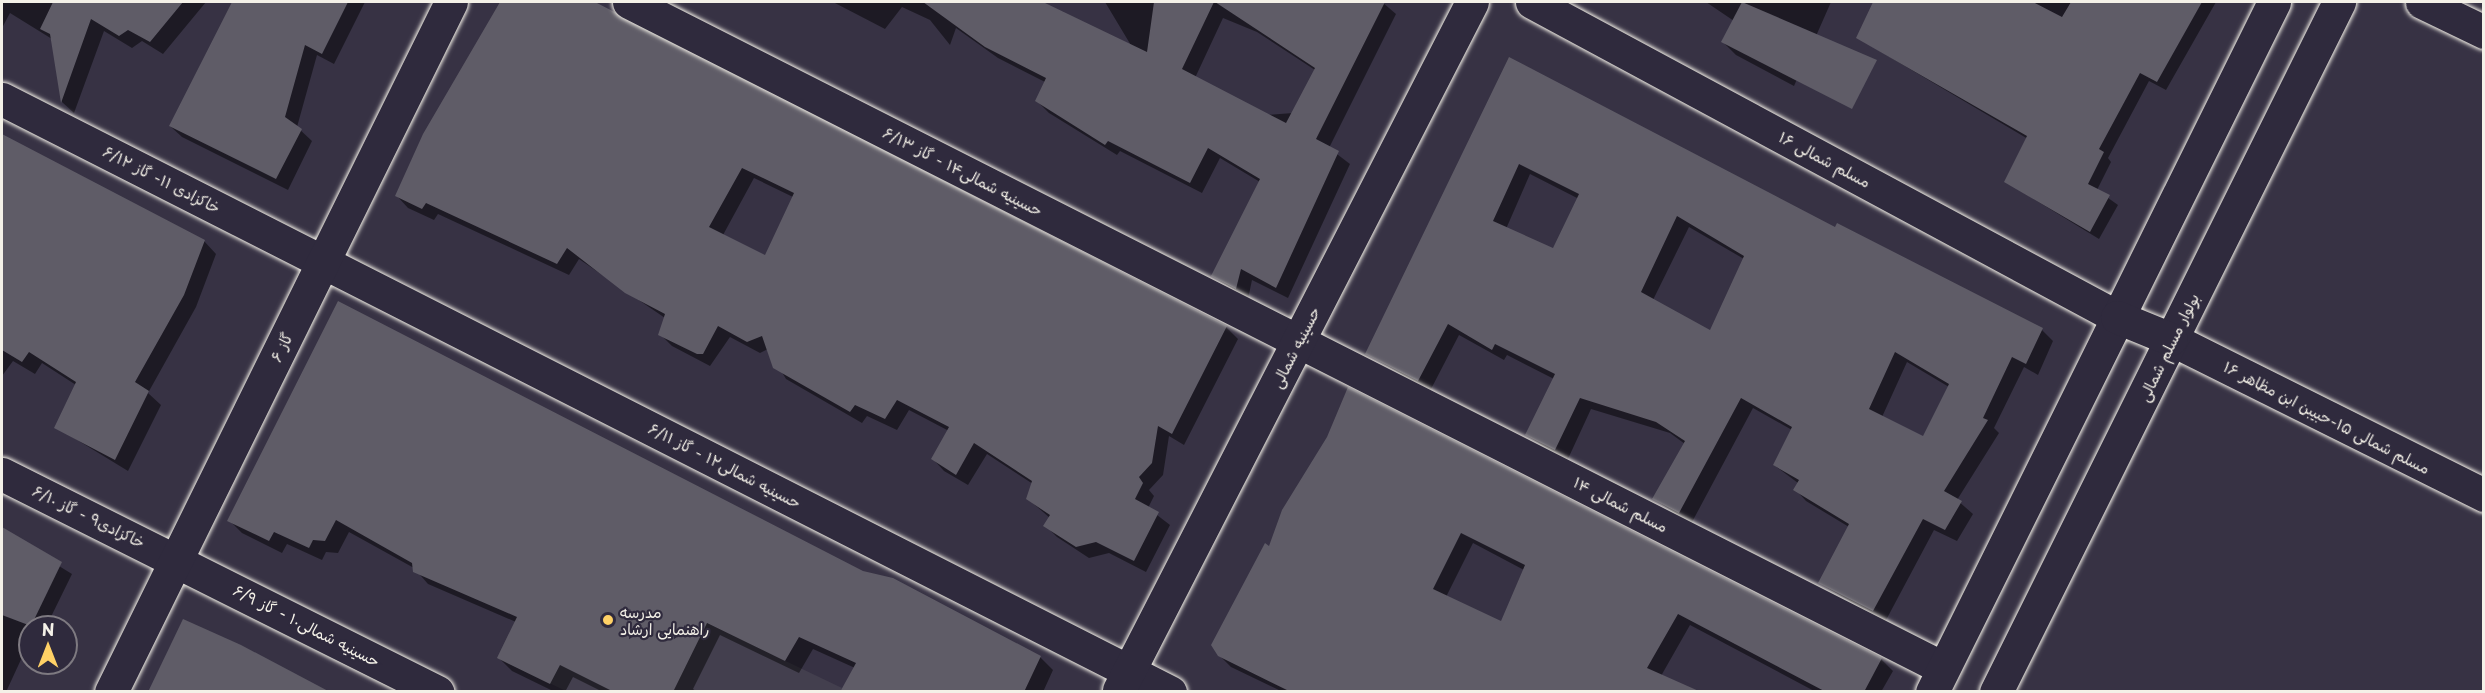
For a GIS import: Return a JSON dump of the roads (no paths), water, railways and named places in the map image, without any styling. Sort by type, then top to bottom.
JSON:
[{"type":"street","name":"گاز ۶","points":[[111,692],[451,2]]},
{"type":"street","name":"حسینیه شمالی۱۴ - گاز ۶/۱۳","points":[[629,2],[1298,341]]},
{"type":"street","name":"حسینیه شمالی","points":[[1122,681],[1472,2]]},
{"type":"street","name":"مسلم شمالی ۱۶","points":[[1532,2],[2117,317],[2171,339]]},
{"type":"street","points":[[1938,680],[2274,2]]},
{"type":"street","name":"بولوار مسلم شمالی","points":[[1999,690],[2339,2]]},
{"type":"street","points":[[2422,2],[2484,32]]},
{"type":"street","name":"خاکزادی ۱۱- گاز ۶/۱۲","points":[[2,99],[323,260]]},
{"type":"street","name":"حسینیه شمالی۱۲ - گاز ۶/۱۱","points":[[323,260],[1122,681],[1170,692]]},
{"type":"street","name":"مسلم شمالی ۱۵-حبیبن ابن مظاهر ۱۶","points":[[2171,339],[2484,495]]},
{"type":"street","name":"مسلم شمالی ۱۴","points":[[1298,341],[1938,680]]},
{"type":"street","name":"خاکزادی۹ - گاز ۶/۱۰","points":[[2,474],[177,559]]},
{"type":"street","name":"حسینیه شمالی۱۰ - گاز ۶/۹","points":[[177,559],[438,692]]},
{"type":"place","name":"مدرسه راهنمایی ارشاد","points":[[608,620]]}]
